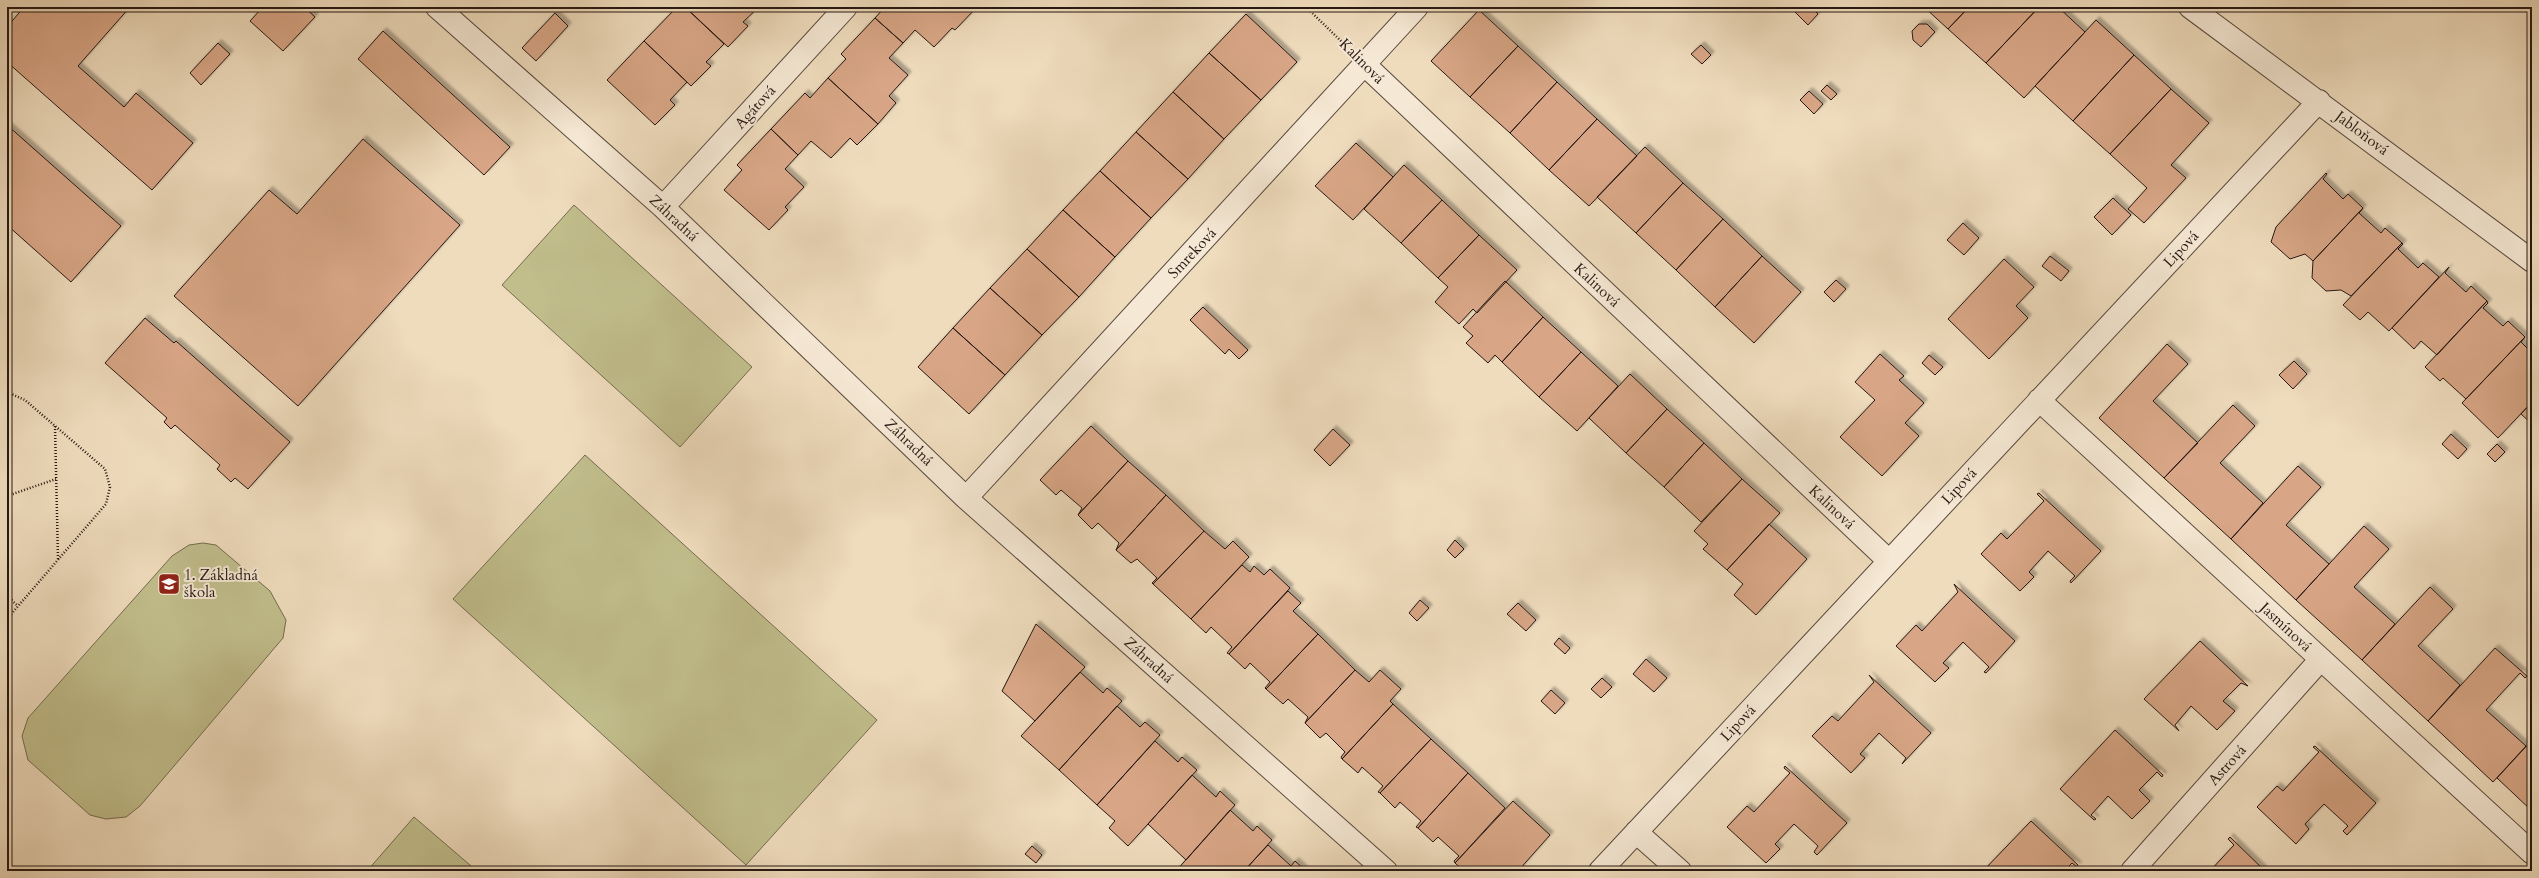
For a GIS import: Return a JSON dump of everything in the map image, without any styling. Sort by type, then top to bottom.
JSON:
[{"type":"street","name":"Záhradná","points":[[437,7],[664,207],[966,498],[1386,871]]},
{"type":"street","name":"Agátová","points":[[664,207],[846,7]]},
{"type":"street","name":"Smreková","points":[[966,498],[1417,7]]},
{"type":"street","name":"Jabloňová","points":[[2190,7],[2320,101],[2532,261]]},
{"type":"street","name":"Kalinová","points":[[1365,65],[1889,561]]},
{"type":"street","name":"Lipová","points":[[1600,871],[2320,101]]},
{"type":"street","name":"Jasmínová","points":[[2039,400],[2532,853]]},
{"type":"street","name":"Astrová","points":[[2132,871],[2322,660]]},
{"type":"street","points":[[1636,832],[1680,871]]},
{"type":"path","name":"Kalinová","points":[[1306,7],[1365,65]]},
{"type":"path","points":[[7,392],[25,400],[55,425],[105,470],[110,478],[110,487],[106,504],[7,619]]},
{"type":"path","points":[[55,425],[58,559]]},
{"type":"path","points":[[7,496],[56,479]]},
{"type":"path","points":[[7,596],[18,606]]},
{"type":"shaded area","points":[[574,205],[752,367],[680,447],[502,285]]},
{"type":"shaded area","points":[[585,455],[877,720],[746,865],[453,599]]},
{"type":"shaded area","points":[[203,543],[216,545],[270,591],[286,620],[283,638],[140,806],[126,817],[106,819],[90,815],[28,760],[22,736],[28,718],[172,556],[189,545]]},
{"type":"shaded area","points":[[414,817],[477,871],[367,871]]},
{"type":"building","points":[[24,7],[130,7],[78,66],[124,107],[136,93],[193,143],[152,190],[7,62],[7,27]]},
{"type":"building","points":[[263,7],[304,7],[315,17],[283,51],[250,21]]},
{"type":"building","points":[[677,7],[685,7],[724,44],[706,62],[711,66],[691,86],[644,41]]},
{"type":"building","points":[[685,7],[759,7],[743,22],[748,26],[728,47]]},
{"type":"building","points":[[885,7],[977,7],[955,30],[952,28],[934,47],[915,30],[903,43],[875,18]]},
{"type":"building","points":[[976,7],[987,7],[982,12]]},
{"type":"building","points":[[1796,7],[1811,7],[1818,14],[1808,25],[1793,10]]},
{"type":"building","points":[[1924,7],[1969,7],[1948,29]]},
{"type":"building","points":[[1969,7],[2039,7],[1986,63],[1948,29]]},
{"type":"building","points":[[2039,7],[2058,7],[2085,32],[2024,98],[1986,63]]},
{"type":"building","points":[[1479,10],[1518,46],[1470,97],[1431,61]]},
{"type":"building","points":[[555,13],[568,26],[536,61],[522,48]]},
{"type":"building","points":[[1246,14],[1297,62],[1261,100],[1209,53]]},
{"type":"building","points":[[875,18],[903,43],[889,58],[908,75],[889,96],[896,103],[878,124],[828,78],[846,59],[841,54]]},
{"type":"building","points":[[2096,20],[2134,55],[2073,121],[2035,86]]},
{"type":"building","points":[[1919,24],[1927,24],[1935,32],[1921,47],[1913,40],[1912,31]]},
{"type":"building","points":[[383,31],[510,147],[484,175],[358,59]]},
{"type":"building","points":[[644,41],[687,82],[670,100],[675,105],[655,125],[607,80]]},
{"type":"building","points":[[218,43],[230,54],[201,85],[190,73]]},
{"type":"building","points":[[1701,45],[1711,55],[1702,64],[1691,54]]},
{"type":"building","points":[[1518,46],[1557,82],[1510,133],[1470,97]]},
{"type":"building","points":[[1209,53],[1261,100],[1224,139],[1173,92]]},
{"type":"building","points":[[2134,55],[2171,89],[2110,154],[2073,121]]},
{"type":"building","points":[[828,78],[878,124],[857,145],[850,138],[831,158],[811,141],[798,155],[771,129],[805,93],[810,98]]},
{"type":"building","points":[[1557,82],[1597,119],[1549,170],[1510,133]]},
{"type":"building","points":[[1827,85],[1837,94],[1831,100],[1821,91]]},
{"type":"building","points":[[2171,89],[2209,123],[2171,165],[2186,178],[2144,223],[2128,209],[2147,188],[2110,154]]},
{"type":"building","points":[[1809,91],[1823,104],[1814,114],[1800,100]]},
{"type":"building","points":[[1173,92],[1224,139],[1188,179],[1136,132]]},
{"type":"building","points":[[1597,119],[1637,156],[1589,206],[1549,170]]},
{"type":"building","points":[[7,125],[121,226],[71,282],[7,225]]},
{"type":"building","points":[[771,129],[798,155],[785,169],[804,187],[785,207],[788,210],[769,230],[724,190],[742,170],[737,165]]},
{"type":"building","points":[[1136,132],[1188,179],[1151,218],[1100,171]]},
{"type":"building","points":[[363,139],[460,225],[298,406],[174,296],[269,190],[297,214]]},
{"type":"building","points":[[1356,143],[1393,177],[1353,220],[1315,186]]},
{"type":"building","points":[[1645,147],[1683,183],[1636,233],[1597,197]]},
{"type":"building","points":[[1404,165],[1442,200],[1401,243],[1364,209]]},
{"type":"building","points":[[1100,171],[1151,218],[1115,257],[1063,210]]},
{"type":"building","points":[[2326,173],[2327,174],[2323,179],[2343,199],[2348,194],[2363,208],[2313,261],[2305,254],[2290,259],[2271,242],[2276,227]]},
{"type":"building","points":[[1683,183],[1723,219],[1676,270],[1636,233]]},
{"type":"building","points":[[2113,198],[2131,215],[2112,235],[2094,217]]},
{"type":"building","points":[[1442,200],[1479,235],[1438,278],[1401,243]]},
{"type":"building","points":[[2363,208],[2359,213],[2381,233],[2385,228],[2402,243],[2351,296],[2341,290],[2326,291],[2312,278],[2313,261]]},
{"type":"building","points":[[1063,210],[1115,257],[1079,297],[1027,249]]},
{"type":"building","points":[[1723,219],[1762,256],[1715,307],[1676,270]]},
{"type":"building","points":[[1963,223],[1979,238],[1964,255],[1947,240]]},
{"type":"building","points":[[1479,235],[1517,270],[1477,313],[1473,309],[1459,324],[1435,302],[1448,287],[1438,278]]},
{"type":"building","points":[[2402,243],[2403,244],[2398,249],[2418,268],[2423,263],[2439,277],[2389,331],[2368,312],[2360,320],[2343,305]]},
{"type":"building","points":[[1027,249],[1079,297],[1042,335],[990,288]]},
{"type":"building","points":[[1762,256],[1801,292],[1754,343],[1715,307]]},
{"type":"building","points":[[2050,256],[2069,271],[2061,281],[2042,266]]},
{"type":"building","points":[[2004,259],[2034,287],[2016,306],[2028,318],[1989,359],[1948,319]]},
{"type":"building","points":[[2449,267],[2445,273],[2466,292],[2471,286],[2487,301],[2437,355],[2421,341],[2414,349],[2392,328]]},
{"type":"building","points":[[1836,280],[1846,289],[1834,302],[1824,292]]},
{"type":"building","points":[[1505,281],[1543,317],[1502,362],[1495,355],[1488,363],[1466,343],[1473,336],[1463,327]]},
{"type":"building","points":[[990,288],[1042,335],[1005,375],[953,328]]},
{"type":"building","points":[[2487,301],[2488,303],[2483,308],[2503,326],[2508,321],[2525,337],[2466,399],[2443,378],[2440,381],[2425,367]]},
{"type":"building","points":[[1203,307],[1248,350],[1239,359],[1229,349],[1225,354],[1190,320]]},
{"type":"building","points":[[1543,317],[1581,352],[1539,397],[1502,362]]},
{"type":"building","points":[[145,318],[174,343],[176,341],[290,442],[248,489],[235,478],[231,482],[217,469],[220,465],[175,425],[171,429],[164,422],[167,418],[105,363]]},
{"type":"building","points":[[953,328],[1005,375],[969,414],[918,367]]},
{"type":"building","points":[[2525,337],[2521,342],[2532,353],[2532,402],[2498,438],[2462,403]]},
{"type":"building","points":[[2167,344],[2188,364],[2153,401],[2198,443],[2164,478],[2099,418]]},
{"type":"building","points":[[1581,352],[1618,386],[1577,431],[1539,397]]},
{"type":"building","points":[[1880,354],[1904,376],[1899,380],[1924,403],[1905,423],[1919,436],[1882,476],[1840,437],[1875,400],[1855,382]]},
{"type":"building","points":[[1929,355],[1943,367],[1935,375],[1922,363]]},
{"type":"building","points":[[2294,361],[2307,374],[2293,389],[2279,375]]},
{"type":"building","points":[[1630,374],[1667,409],[1626,453],[1589,418]]},
{"type":"building","points":[[2532,402],[2532,424],[2521,414]]},
{"type":"building","points":[[2233,405],[2255,426],[2220,463],[2263,503],[2231,539],[2164,478]]},
{"type":"building","points":[[1667,409],[1704,443],[1664,487],[1626,453]]},
{"type":"building","points":[[1091,426],[1128,461],[1078,515],[1082,508],[1061,490],[1056,495],[1040,480]]},
{"type":"building","points":[[1333,429],[1350,445],[1330,466],[1314,450]]},
{"type":"building","points":[[2451,434],[2467,449],[2458,459],[2442,444]]},
{"type":"building","points":[[1704,443],[1742,479],[1701,522],[1664,487]]},
{"type":"building","points":[[2497,444],[2505,452],[2495,462],[2487,454]]},
{"type":"building","points":[[1128,461],[1166,495],[1116,550],[1119,543],[1098,523],[1092,529],[1078,515]]},
{"type":"building","points":[[2298,466],[2321,487],[2286,525],[2329,564],[2296,600],[2231,539]]},
{"type":"building","points":[[1742,479],[1780,513],[1727,570],[1703,549],[1708,544],[1694,531]]},
{"type":"building","points":[[2039,493],[2101,551],[2071,583],[2070,581],[2075,576],[2048,551],[2029,572],[2034,577],[2020,591],[1981,554],[2001,533],[2007,539],[2044,501],[2037,494]]},
{"type":"building","points":[[1166,495],[1204,531],[1153,584],[1152,583],[1157,578],[1137,559],[1131,563],[1116,550]]},
{"type":"building","points":[[1769,524],[1807,559],[1756,615],[1734,595],[1743,584],[1727,570]]},
{"type":"building","points":[[2364,526],[2389,549],[2354,587],[2395,624],[2362,660],[2296,600]]},
{"type":"building","points":[[1204,531],[1225,549],[1233,541],[1249,557],[1191,619],[1153,584]]},
{"type":"building","points":[[1455,540],[1464,549],[1455,558],[1447,550]]},
{"type":"building","points":[[1242,565],[1250,572],[1254,566],[1264,575],[1270,569],[1290,588],[1229,654],[1227,653],[1232,647],[1211,627],[1206,633],[1191,619]]},
{"type":"building","points":[[1954,584],[2015,641],[1986,673],[1984,672],[1989,667],[1963,642],[1943,663],[1949,668],[1935,682],[1896,646],[1916,625],[1922,631],[1958,592]]},
{"type":"building","points":[[2430,587],[2453,609],[2418,646],[2460,685],[2428,721],[2362,660]]},
{"type":"building","points":[[1288,591],[1301,603],[1293,611],[1318,634],[1266,689],[1265,688],[1270,682],[1250,663],[1245,669],[1229,654]]},
{"type":"building","points":[[1420,600],[1429,608],[1417,621],[1409,613]]},
{"type":"building","points":[[1518,603],[1536,620],[1526,631],[1507,614]]},
{"type":"building","points":[[1036,624],[1085,667],[1035,721],[1002,691]]},
{"type":"building","points":[[1318,634],[1355,670],[1305,723],[1308,717],[1288,699],[1283,704],[1266,689]]},
{"type":"building","points":[[1559,638],[1570,648],[1565,654],[1554,644]]},
{"type":"building","points":[[2200,641],[2248,686],[2241,683],[2223,701],[2235,711],[2217,730],[2191,706],[2175,725],[2179,731],[2144,699]]},
{"type":"building","points":[[2495,648],[2527,676],[2525,678],[2520,673],[2486,710],[2526,746],[2493,782],[2428,721]]},
{"type":"building","points":[[1646,659],[1667,678],[1654,692],[1633,674]]},
{"type":"building","points":[[1355,670],[1369,682],[1380,670],[1401,689],[1390,701],[1393,704],[1342,759],[1341,757],[1345,752],[1326,733],[1320,738],[1305,723]]},
{"type":"building","points":[[1080,672],[1103,693],[1107,688],[1122,701],[1059,770],[1021,736]]},
{"type":"building","points":[[1869,675],[1931,733],[1902,764],[1906,758],[1879,733],[1860,754],[1865,758],[1851,773],[1812,736],[1832,716],[1838,721],[1874,682]]},
{"type":"building","points":[[1602,678],[1612,687],[1601,698],[1591,689]]},
{"type":"building","points":[[1551,690],[1565,703],[1555,714],[1541,701]]},
{"type":"building","points":[[1393,704],[1431,739],[1380,793],[1378,792],[1383,786],[1362,767],[1358,773],[1342,759]]},
{"type":"building","points":[[1117,706],[1140,727],[1145,722],[1160,735],[1097,805],[1059,770]]},
{"type":"building","points":[[2115,730],[2163,775],[2162,777],[2157,772],[2139,790],[2150,801],[2132,819],[2108,796],[2091,815],[2096,819],[2094,820],[2060,789]]},
{"type":"building","points":[[1431,739],[1468,773],[1418,828],[1416,827],[1421,821],[1400,802],[1395,808],[1380,793]]},
{"type":"building","points":[[2532,740],[2532,811],[2497,778]]},
{"type":"building","points":[[1155,741],[1178,762],[1182,757],[1197,770],[1128,846],[1109,828],[1115,821],[1097,805]]},
{"type":"building","points":[[2315,746],[2376,803],[2347,835],[2343,831],[2348,826],[2324,804],[2305,824],[2309,829],[2296,844],[2257,807],[2277,786],[2283,791],[2319,752],[2313,747]]},
{"type":"building","points":[[1785,766],[1847,823],[1817,855],[1814,852],[1818,846],[1794,824],[1775,844],[1780,849],[1766,863],[1727,827],[1747,806],[1754,812],[1790,773],[1784,768]]},
{"type":"building","points":[[1468,773],[1505,808],[1455,863],[1454,861],[1459,856],[1438,837],[1433,842],[1418,828]]},
{"type":"building","points":[[1192,775],[1216,797],[1220,791],[1235,805],[1186,860],[1148,824]]},
{"type":"building","points":[[1513,801],[1550,835],[1518,871],[1464,871],[1455,863]]},
{"type":"building","points":[[1230,810],[1253,831],[1257,826],[1272,840],[1244,871],[1176,871]]},
{"type":"building","points":[[2031,821],[2078,865],[2077,867],[2072,863],[2064,871],[1983,871]]},
{"type":"building","points":[[2230,837],[2265,871],[2210,871],[2234,845],[2228,839]]},
{"type":"building","points":[[1268,845],[1291,866],[1295,861],[1306,871],[1244,871]]},
{"type":"building","points":[[1032,846],[1042,855],[1036,863],[1025,854]]},
{"type":"place","name":"1. Základná škola","points":[[169,584]]}]
